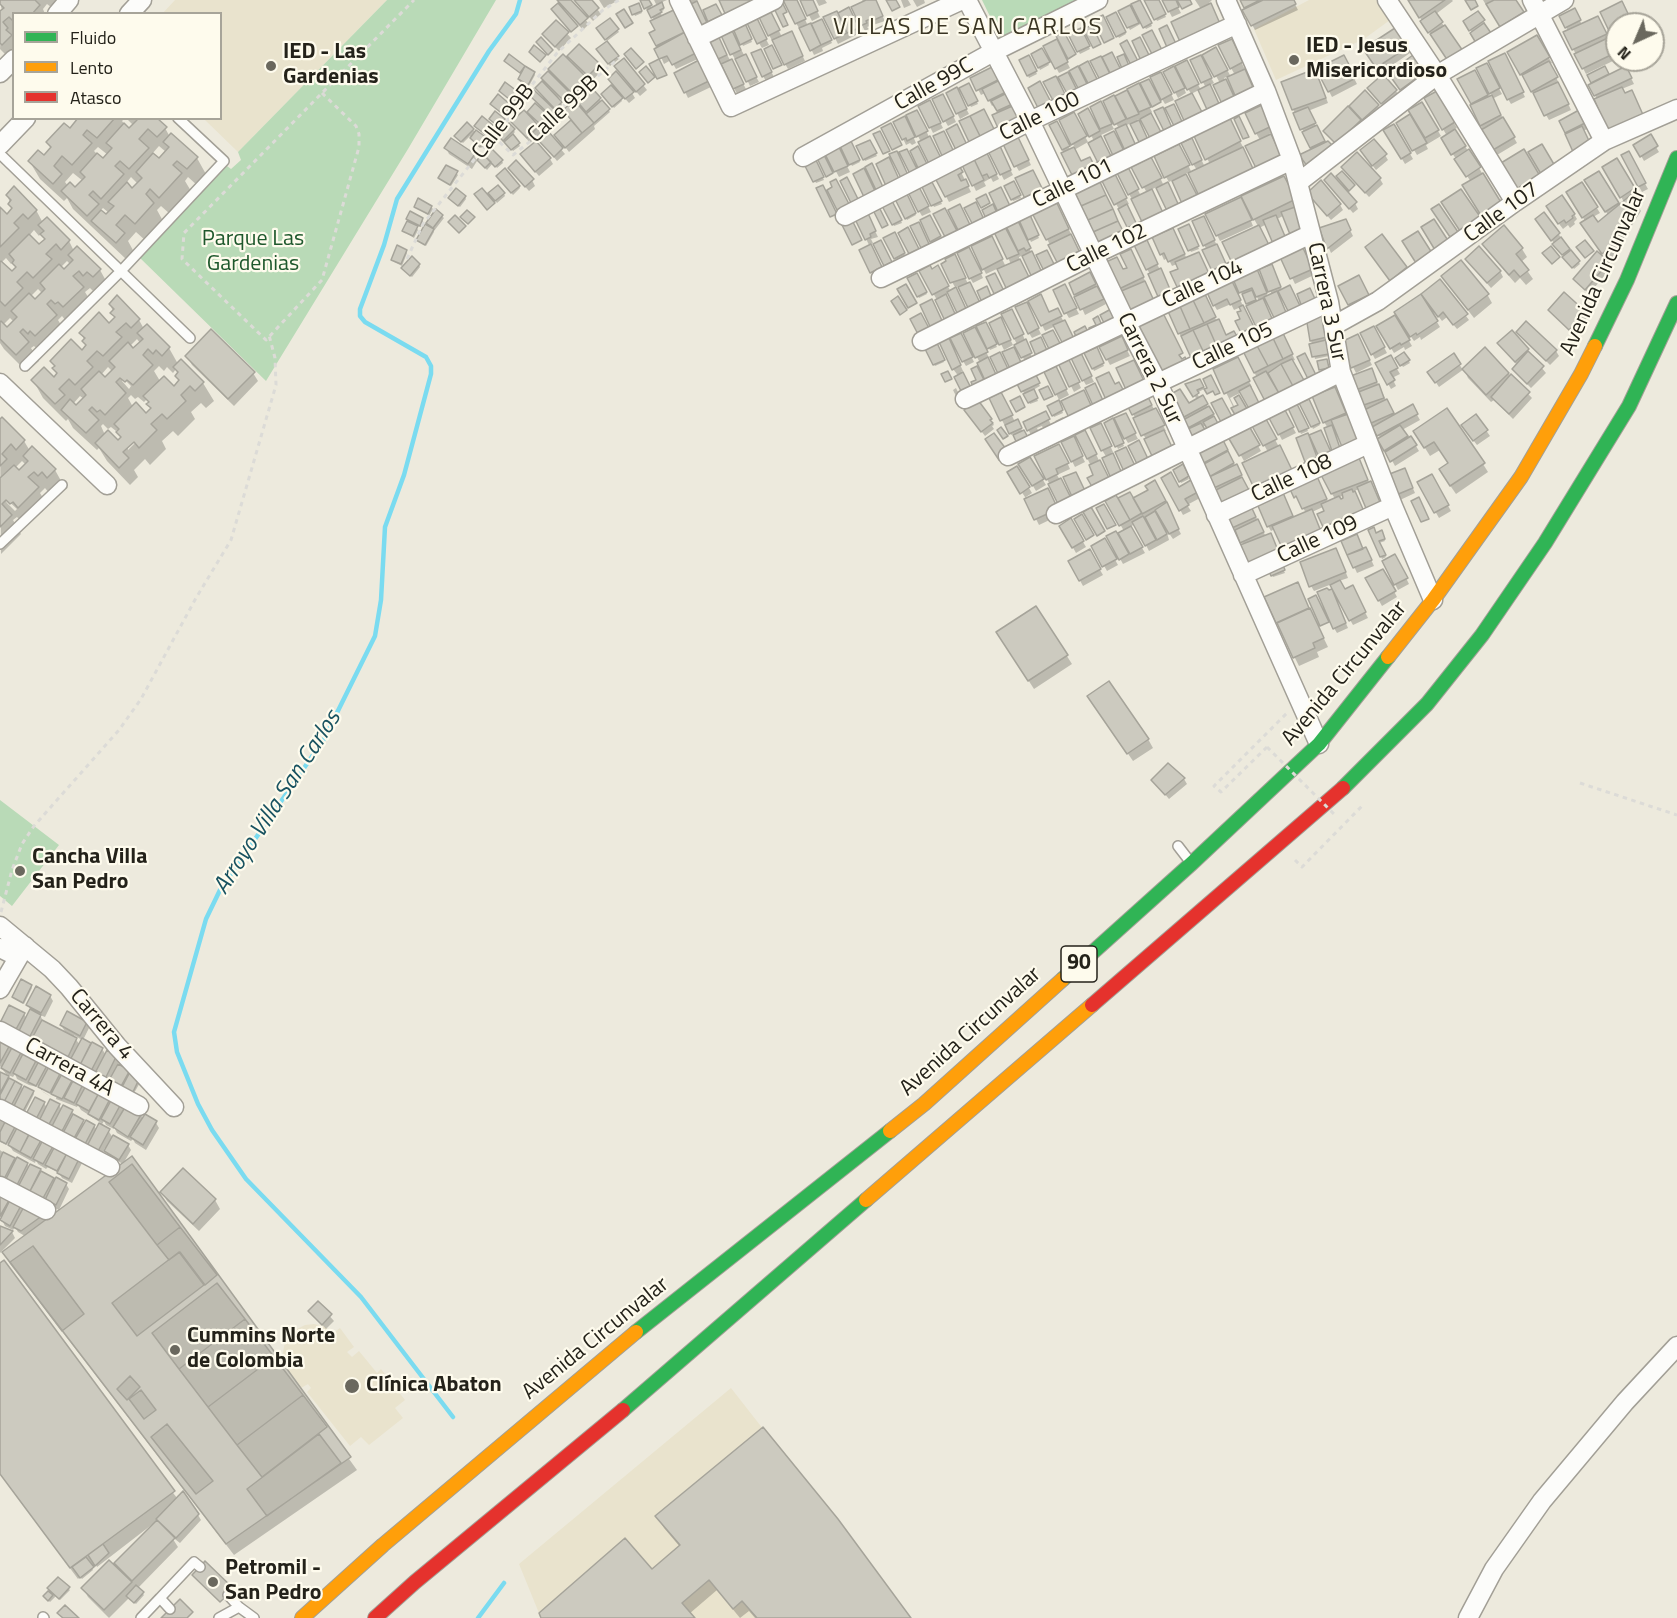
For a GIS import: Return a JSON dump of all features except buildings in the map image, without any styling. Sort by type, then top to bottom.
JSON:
[{"type":"highway","name":"Avenida Circunvalar","points":[[302,1618],[383,1545],[619,1345],[924,1104],[1191,864],[1319,744],[1433,600],[1521,477],[1581,374],[1627,280],[1677,158]]},
{"type":"highway","name":"90","points":[[375,1618],[415,1582],[620,1413],[1358,776],[1434,695],[1482,635],[1545,543],[1629,406],[1677,303]]},
{"type":"highway","points":[[389,1618],[415,1582]]},
{"type":"street","points":[[59,12],[69,0]]},
{"type":"street","points":[[131,12],[142,0]]},
{"type":"street","points":[[679,0],[731,107],[962,0]]},
{"type":"street","points":[[697,38],[774,0]]},
{"type":"street","name":"Carrera 2 Sur","points":[[967,0],[1030,121],[1093,255],[1158,383],[1319,744]]},
{"type":"street","name":"Calle 99C","points":[[803,158],[993,52],[1098,0]]},
{"type":"street","name":"Carrera 3 Sur","points":[[1227,0],[1292,159],[1329,302],[1341,372],[1393,506],[1433,600]]},
{"type":"street","points":[[1387,0],[1437,75],[1515,202]]},
{"type":"street","points":[[1299,182],[1437,75],[1535,7],[1564,0]]},
{"type":"street","points":[[1535,7],[1604,141]]},
{"type":"street","name":"Calle 100","points":[[845,216],[1030,121],[1237,24]]},
{"type":"street","points":[[0,73],[12,61]]},
{"type":"street","name":"Calle 101","points":[[880,278],[1266,91]]},
{"type":"street","name":"Calle 107","points":[[1333,326],[1378,301],[1604,141],[1677,109]]},
{"type":"street","points":[[0,145],[24,120]]},
{"type":"street","name":"Calle 102","points":[[922,341],[1292,159]]},
{"type":"street","name":"Calle 104","points":[[965,399],[1311,234]]},
{"type":"street","name":"Calle 105","points":[[1008,456],[1329,302]]},
{"type":"street","points":[[1056,514],[1341,372]]},
{"type":"street","points":[[0,383],[108,485]]},
{"type":"street","name":"Calle 108","points":[[1216,515],[1368,444]]},
{"type":"street","name":"Calle 109","points":[[1243,574],[1393,506]]},
{"type":"street","points":[[0,926],[22,952],[0,989]]},
{"type":"street","name":"Carrera 4","points":[[0,948],[22,952],[69,987],[117,1046],[174,1107]]},
{"type":"street","name":"Carrera 4A","points":[[0,1030],[139,1106]]},
{"type":"street","points":[[0,1109],[110,1167]]},
{"type":"street","points":[[0,1186],[46,1210]]},
{"type":"street","points":[[1468,1618],[1494,1569],[1542,1500],[1625,1402],[1677,1346]]},
{"type":"lane","points":[[25,366],[121,271],[224,161],[180,120]]},
{"type":"lane","points":[[0,154],[190,338]]},
{"type":"lane","points":[[0,544],[62,485]]},
{"type":"lane","points":[[1178,846],[1191,864]]},
{"type":"lane","points":[[141,1618],[194,1562],[200,1567]]},
{"type":"lane","points":[[228,1595],[254,1618]]},
{"type":"lane","points":[[160,1598],[170,1609]]},
{"type":"lane","points":[[219,1618],[239,1607]]},
{"type":"path","points":[[322,93],[356,126],[359,134],[359,147],[322,280],[266,340],[182,260],[184,233],[322,93],[414,0]]},
{"type":"path","name":"Calle 99B","points":[[407,259],[423,224],[493,136],[503,127],[529,88],[557,53],[589,21],[619,0]]},
{"type":"path","name":"Calle 99B 1","points":[[493,136],[513,155],[556,118],[563,106],[619,58]]},
{"type":"path","points":[[0,913],[22,844],[34,826],[119,730],[141,699],[196,598],[231,540],[276,385],[275,357],[269,336]]},
{"type":"path","points":[[1299,700],[1214,786],[1221,792],[1267,747],[1336,816]]},
{"type":"path","points":[[1580,783],[1677,815]]},
{"type":"shaded area","name":"IED - Las Gardenias","points":[[175,0],[387,0],[238,152],[205,120],[222,120],[222,12],[164,12]]},
{"type":"shaded area","name":"IED - Jesus Misericordioso","points":[[1309,0],[1376,0],[1390,20],[1364,39],[1276,80],[1254,29]]},
{"type":"shaded area","name":"Clínica Abaton","points":[[314,1324],[323,1326],[332,1334],[340,1328],[354,1347],[347,1352],[352,1357],[359,1351],[377,1373],[381,1369],[405,1400],[395,1408],[403,1418],[369,1445],[361,1437],[350,1446],[307,1392],[311,1388],[308,1384],[301,1388],[287,1369],[283,1352],[285,1342],[297,1329]]},
{"type":"shaded area","points":[[731,1388],[911,1618],[541,1618],[519,1564]]},
{"type":"green space","name":"Parque Las Gardenias","points":[[387,0],[496,0],[266,381],[139,257],[227,166],[231,169],[241,160],[238,152]]},
{"type":"green space","points":[[982,0],[1082,0],[1001,39]]},
{"type":"green space","name":"Cancha Villa San Pedro","points":[[0,800],[59,845],[12,906],[0,896]]},
{"type":"waterway","name":"Arroyo Villa San Carlos","points":[[453,1417],[361,1297],[246,1179],[212,1130],[198,1104],[177,1052],[174,1032],[206,919],[220,890],[324,739],[375,636],[381,600],[385,527],[404,475],[431,374],[431,366],[426,357],[365,322],[360,316],[360,309],[384,245],[397,199],[489,51],[516,14],[520,0]]},
{"type":"waterway","name":"Arroyo Villa San Carlos","points":[[478,1618],[504,1583]]},
{"type":"traffic: fast","points":[[1595,346],[1627,280],[1677,158]]},
{"type":"traffic: fast","points":[[1343,788],[1427,704],[1482,635],[1545,543],[1629,406],[1677,303]]},
{"type":"traffic: fast","points":[[1063,979],[1191,864],[1319,744],[1388,657]]},
{"type":"traffic: fast","points":[[636,1332],[890,1131]]},
{"type":"traffic: fast","points":[[623,1410],[866,1200]]},
{"type":"traffic: slow","points":[[1388,657],[1433,600],[1521,477],[1595,346]]},
{"type":"traffic: slow","points":[[890,1131],[924,1104],[1063,979]]},
{"type":"traffic: slow","points":[[866,1200],[1092,1005]]},
{"type":"traffic: slow","points":[[302,1618],[383,1545],[636,1332]]},
{"type":"traffic: jam","points":[[1092,1005],[1343,788]]},
{"type":"traffic: jam","points":[[375,1618],[415,1582],[623,1410]]},
{"type":"place","name":"IED - Jesus Misericordioso","points":[[1294,60]]},
{"type":"place","name":"IED - Las Gardenias","points":[[271,66]]},
{"type":"place","name":"Cancha Villa San Pedro","points":[[20,871]]},
{"type":"place","name":"Cummins Norte de Colombia","points":[[175,1350]]},
{"type":"place","name":"Clínica Abaton","points":[[352,1386]]},
{"type":"place","name":"Petromil - San Pedro","points":[[213,1582]]},
{"type":"district","name":"VILLAS DE SAN CARLOS","points":[[968,28]]}]
